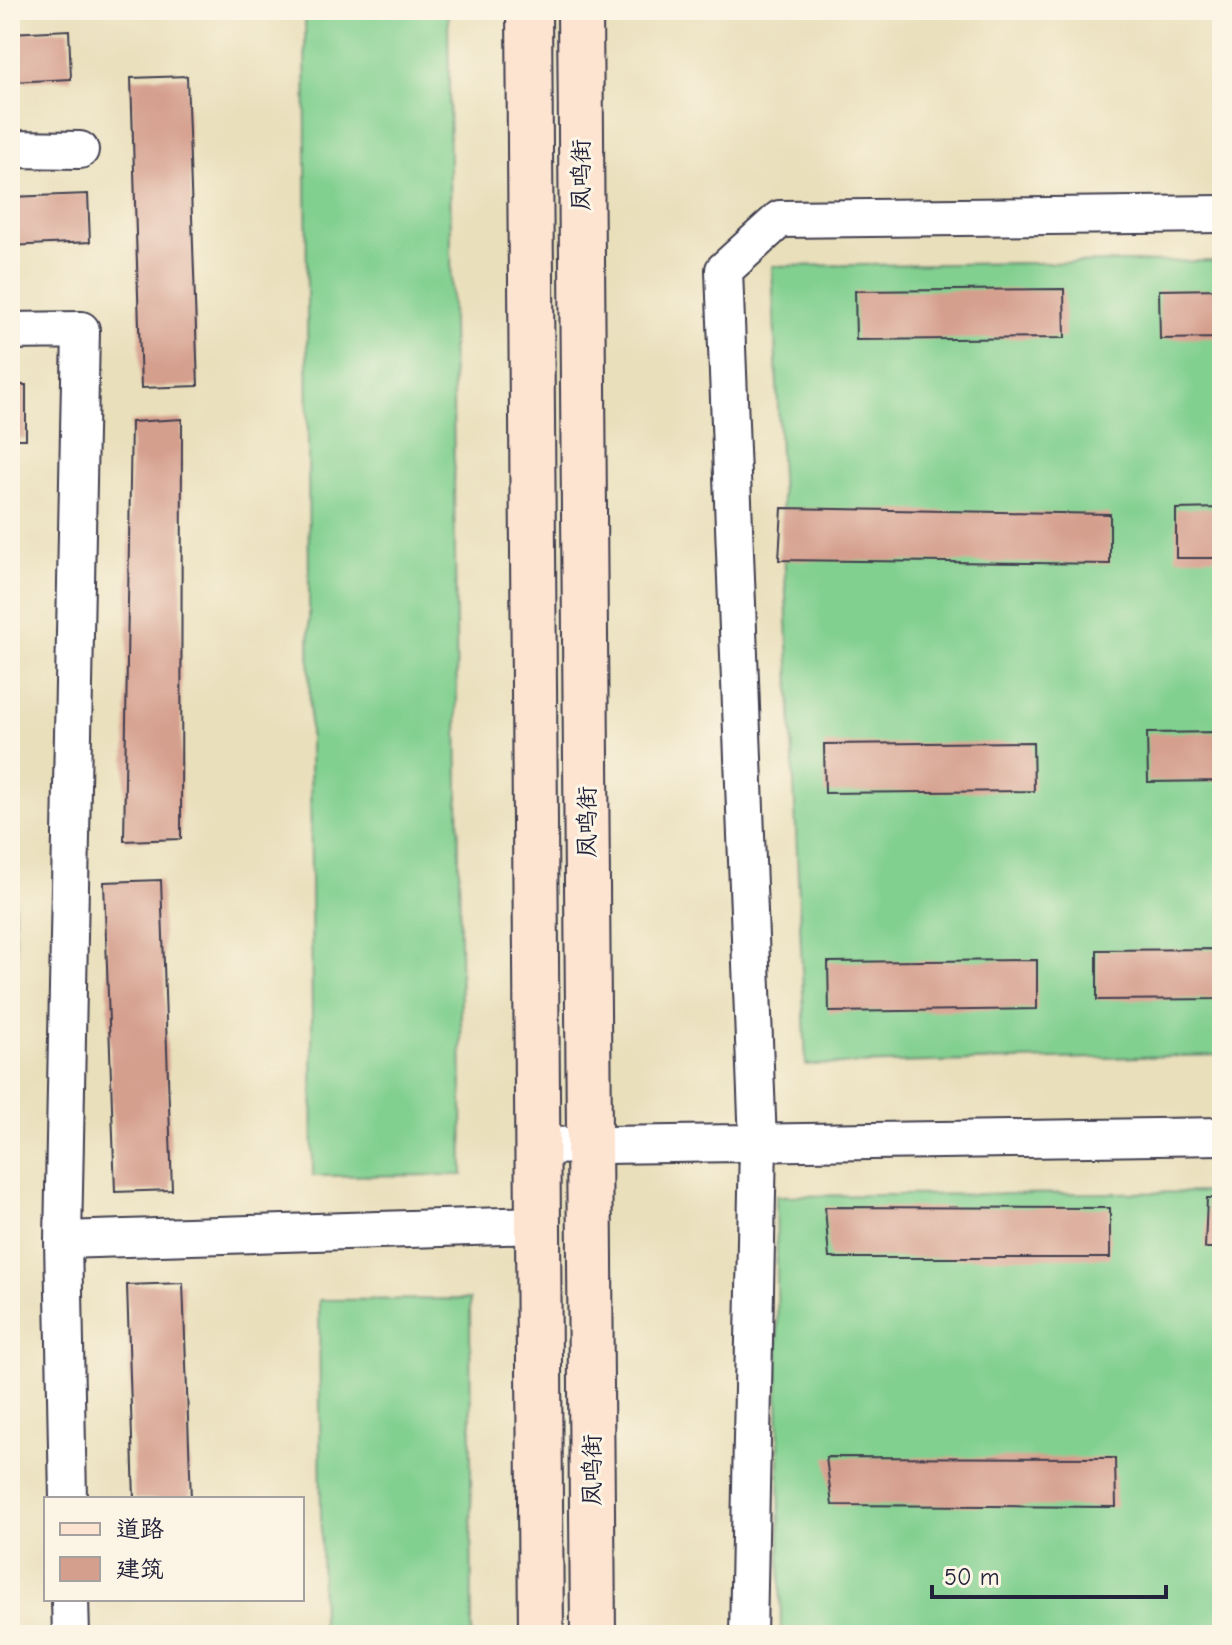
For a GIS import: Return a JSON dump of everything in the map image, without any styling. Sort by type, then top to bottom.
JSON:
[{"type":"main road","name":"凤鸣街","points":[[529,10],[541,1635]]},
{"type":"main road","name":"凤鸣街","points":[[580,10],[593,1635]]},
{"type":"street","points":[[10,149],[80,150]]},
{"type":"street","points":[[748,1635],[758,1143],[724,270],[780,219],[1222,214]]},
{"type":"street","points":[[10,331],[81,330],[63,1240],[68,1497]]},
{"type":"street","points":[[538,1146],[1222,1136]]},
{"type":"street","points":[[63,1240],[538,1225]]},
{"type":"street","points":[[70,1601],[71,1635]]},
{"type":"green space","points":[[305,10],[448,10],[463,1175],[313,1176]]},
{"type":"green space","points":[[1222,261],[1222,1055],[806,1065],[772,266]]},
{"type":"green space","points":[[10,882],[14,882],[17,1013],[10,1013]]},
{"type":"green space","points":[[1222,1192],[1222,1635],[781,1635],[776,1196]]},
{"type":"green space","points":[[470,1299],[472,1635],[322,1635],[319,1300]]},
{"type":"building","points":[[69,30],[71,79],[10,82],[10,33]]},
{"type":"building","points":[[187,76],[198,386],[141,388],[131,78]]},
{"type":"building","points":[[88,194],[90,242],[10,246],[10,197]]},
{"type":"building","points":[[1064,289],[1065,338],[856,340],[855,291]]},
{"type":"building","points":[[1222,289],[1222,338],[1160,339],[1159,290]]},
{"type":"building","points":[[10,385],[26,385],[26,439],[10,439]]},
{"type":"building","points":[[182,419],[181,839],[124,841],[131,422]]},
{"type":"building","points":[[782,508],[1110,514],[1110,564],[779,560]]},
{"type":"building","points":[[1222,508],[1222,558],[1176,558],[1176,509]]},
{"type":"building","points":[[10,600],[17,600],[16,653],[10,653]]},
{"type":"building","points":[[1222,732],[1222,781],[1148,782],[1147,733]]},
{"type":"building","points":[[1033,742],[1034,791],[825,793],[824,744]]},
{"type":"building","points":[[10,805],[15,805],[15,858],[10,858]]},
{"type":"building","points":[[161,880],[172,1190],[115,1192],[104,882]]},
{"type":"building","points":[[1222,949],[1222,999],[1097,1000],[1097,950]]},
{"type":"building","points":[[1037,960],[1037,1009],[829,1012],[828,962]]},
{"type":"building","points":[[1207,1198],[1222,1198],[1222,1248],[1205,1248]]},
{"type":"building","points":[[825,1207],[1110,1208],[1110,1258],[829,1258]]},
{"type":"building","points":[[183,1283],[191,1497],[134,1497],[127,1285]]},
{"type":"building","points":[[826,1457],[1115,1458],[1116,1507],[832,1505]]}]
